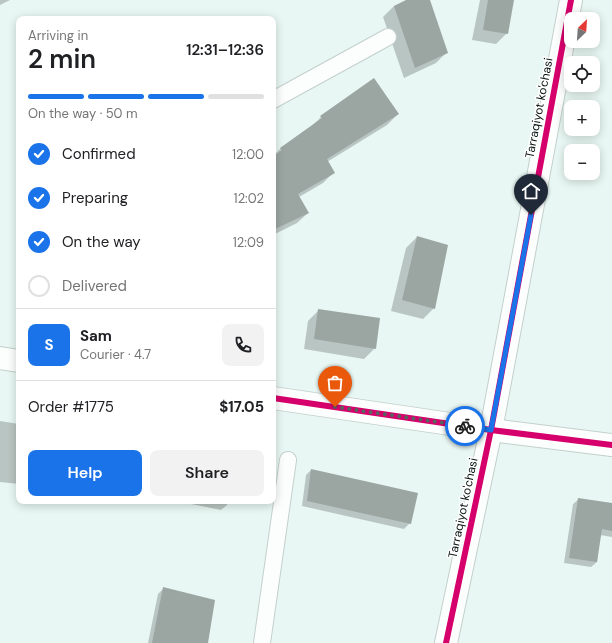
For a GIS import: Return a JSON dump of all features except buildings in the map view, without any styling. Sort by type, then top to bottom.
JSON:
[{"type":"street","name":"Tarraqiyot ko'chasi","points":[[446,643],[491,430],[571,0]]},
{"type":"street","points":[[0,358],[16,361]]},
{"type":"street","points":[[276,398],[491,430],[612,445]]},
{"type":"lane","points":[[276,98],[388,37]]},
{"type":"lane","points":[[262,643],[288,460]]},
{"type":"cycle path","points":[[446,643],[491,430],[571,0]]},
{"type":"cycle path","points":[[276,398],[491,430],[612,445]]},
{"type":"way so far","points":[[335,407],[465,426]]},
{"type":"route","points":[[465,426],[491,430],[531,215]]}]
